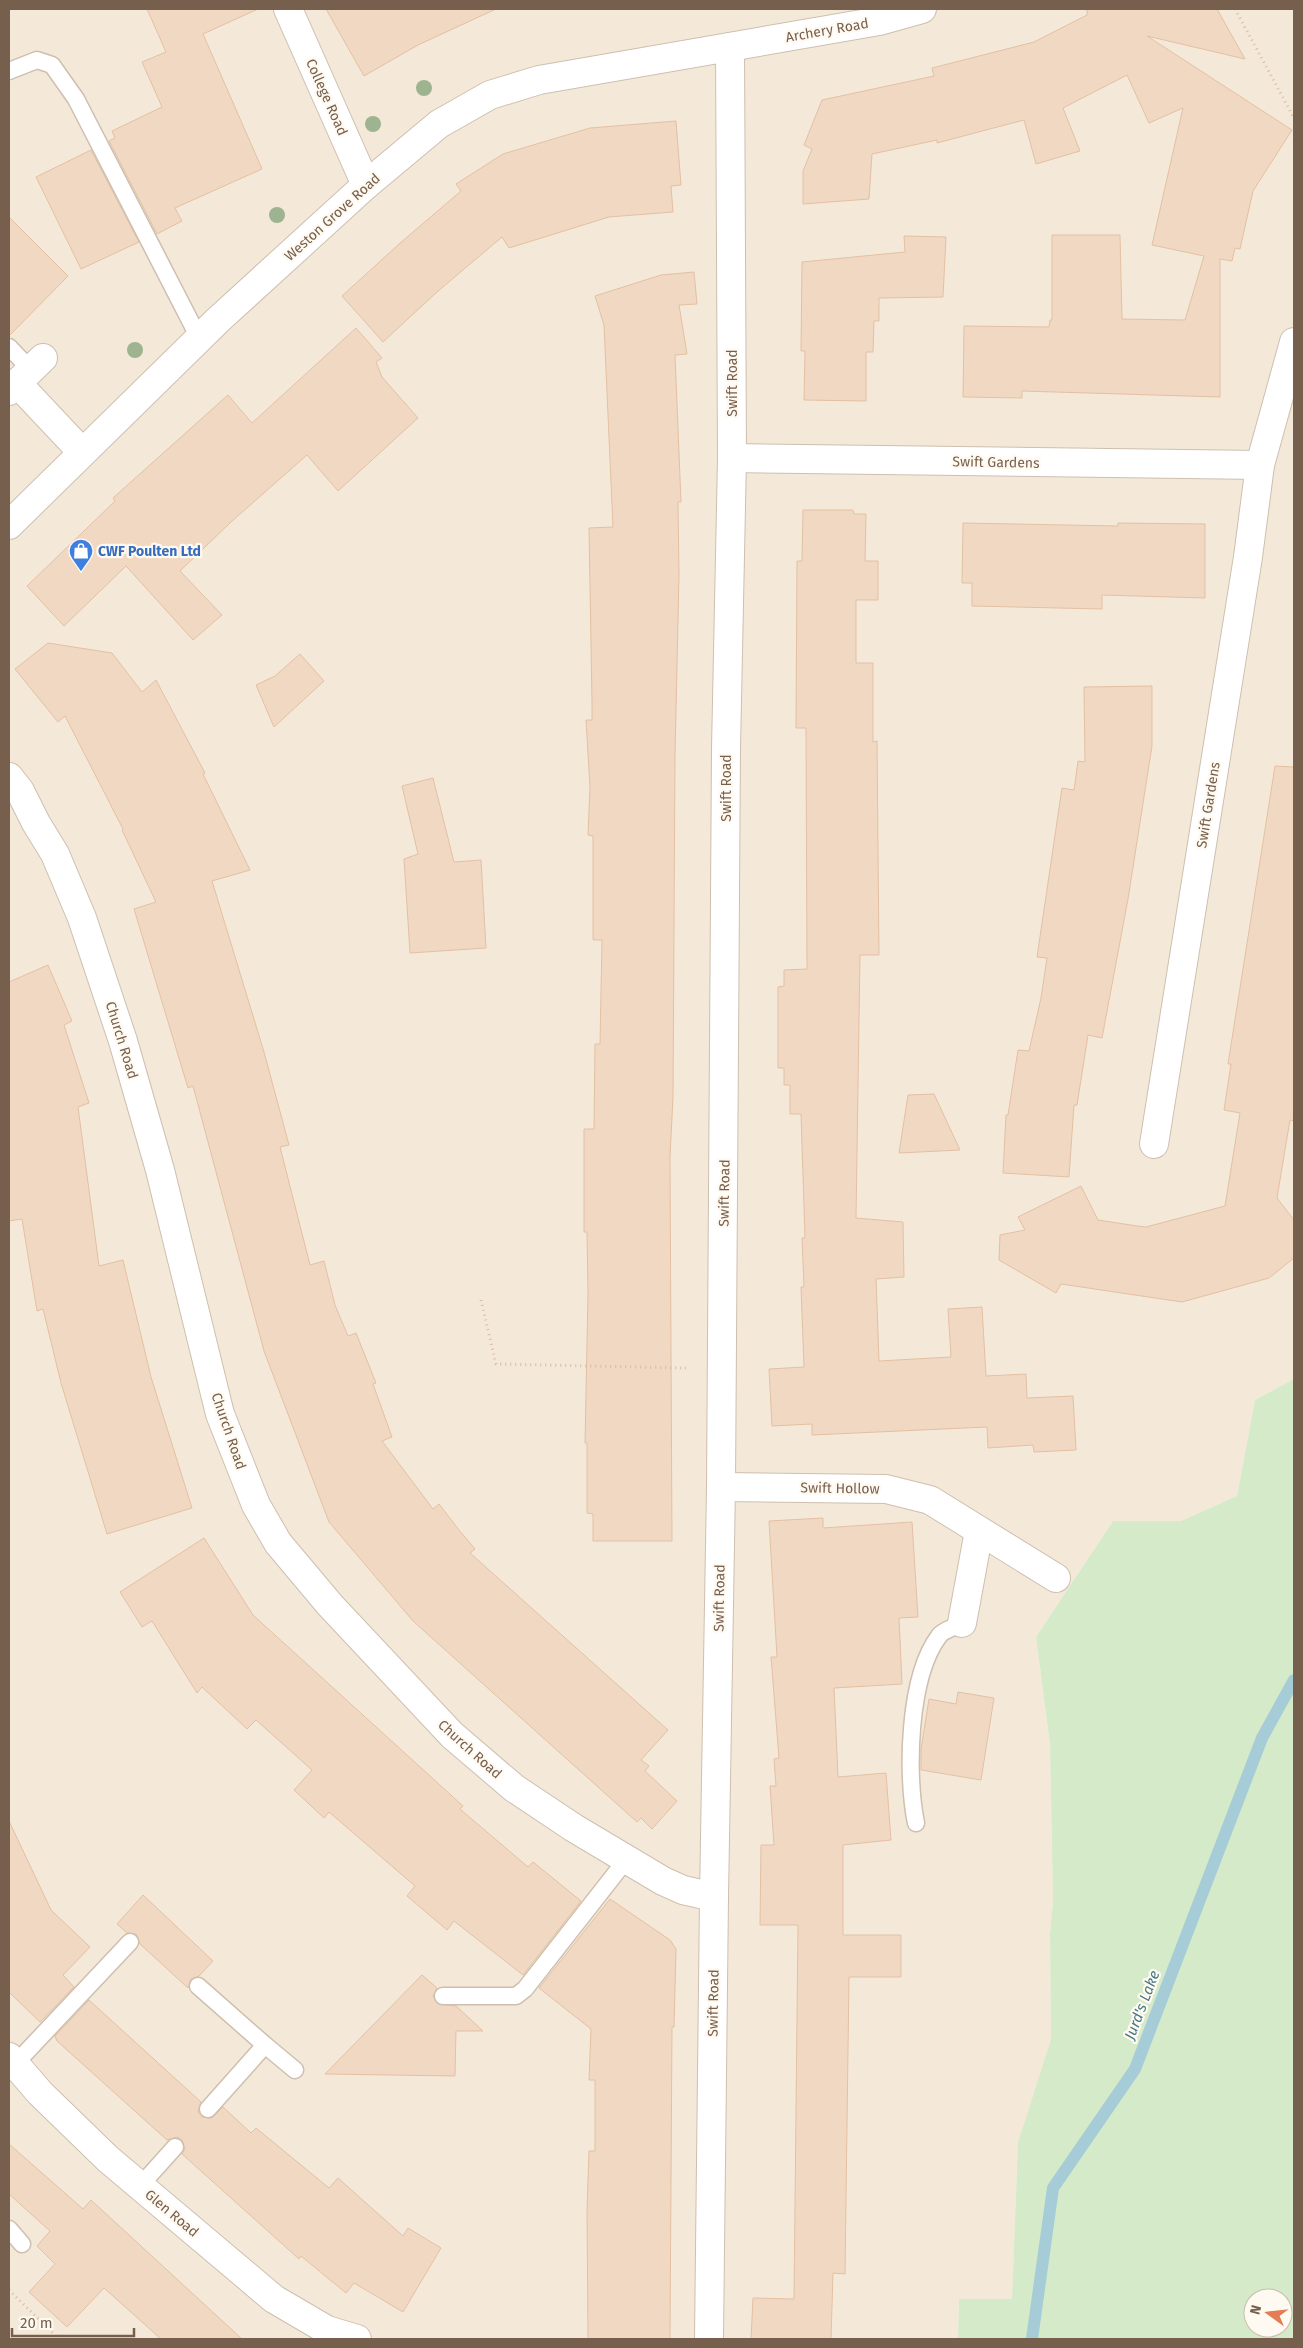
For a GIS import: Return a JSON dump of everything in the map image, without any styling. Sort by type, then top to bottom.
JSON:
[{"type":"street","name":"College Road","points":[[288,9],[366,185]]},
{"type":"street","name":"Archery Road","points":[[730,48],[871,15],[922,9]]},
{"type":"street","name":"Weston Grove Road","points":[[9,525],[199,338],[366,185],[439,124],[490,95],[539,80],[730,48]]},
{"type":"street","name":"Swift Road","points":[[709,2339],[721,1487],[726,749],[732,458],[730,48]]},
{"type":"street","name":"Swift Gardens","points":[[1154,1144],[1248,557],[1260,465],[1294,342]]},
{"type":"street","points":[[25,376],[82,452]]},
{"type":"street","name":"Swift Gardens","points":[[732,458],[1260,465]]},
{"type":"street","name":"Church Road","points":[[9,777],[20,791],[36,823],[55,854],[82,918],[123,1041],[160,1170],[220,1414],[256,1505],[278,1543],[330,1605],[452,1735],[514,1788],[626,1860],[683,1890],[714,1897]]},
{"type":"street","name":"Swift Hollow","points":[[721,1487],[886,1489],[930,1500],[1056,1578]]},
{"type":"street","points":[[962,1623],[979,1531]]},
{"type":"street","name":"Glen Road","points":[[13,2068],[140,2186],[274,2299],[327,2330],[357,2339]]},
{"type":"lane","points":[[9,71],[37,60],[52,65],[76,99],[199,338]]},
{"type":"lane","points":[[9,347],[25,376]]},
{"type":"lane","points":[[916,1823],[912,1804],[909,1755],[916,1700],[927,1659],[940,1634],[962,1623]]},
{"type":"lane","points":[[442,1996],[516,1996],[525,1989],[626,1860]]},
{"type":"lane","points":[[13,2068],[130,1942]]},
{"type":"lane","points":[[198,1986],[295,2070]]},
{"type":"lane","points":[[208,2109],[265,2045]]},
{"type":"lane","points":[[140,2186],[175,2147]]},
{"type":"lane","points":[[9,2229],[22,2244]]},
{"type":"path","points":[[1235,9],[1294,118]]},
{"type":"path","points":[[481,1300],[496,1364],[722,1369]]},
{"type":"path","points":[[9,2290],[59,2339]]},
{"type":"shaded area","points":[[9,9],[863,9],[879,21],[922,9],[1294,9],[1294,1379],[1255,1400],[1237,1496],[1181,1521],[1113,1521],[1036,1637],[1050,1744],[1053,1900],[1050,1935],[1051,2039],[1018,2142],[1012,2300],[959,2299],[958,2339],[9,2339]]},
{"type":"green space","points":[[1294,1379],[1294,2339],[958,2339],[959,2299],[1012,2299],[1018,2142],[1051,2039],[1050,1935],[1053,1900],[1050,1744],[1036,1637],[1113,1521],[1181,1521],[1237,1496],[1255,1400]]},
{"type":"building","points":[[147,9],[258,9],[203,34],[262,169],[175,208],[182,221],[157,234],[109,141],[115,138],[112,131],[162,107],[142,62],[166,52]]},
{"type":"building","points":[[326,9],[496,9],[418,45],[364,76]]},
{"type":"building","points":[[1087,9],[1217,9],[1245,59],[1147,36],[1292,130],[1253,191],[1240,249],[1235,248],[1232,261],[1220,259],[1220,397],[1022,391],[1022,398],[963,397],[964,326],[1049,327],[1050,320],[1052,320],[1052,235],[1120,235],[1122,319],[1185,320],[1204,256],[1152,245],[1183,108],[1149,123],[1127,75],[1063,108],[1080,151],[1036,164],[1024,120],[937,143],[937,140],[872,154],[869,199],[803,204],[803,171],[812,149],[804,145],[822,100],[934,76],[932,68],[1034,42],[1087,15]]},
{"type":"building","points":[[676,121],[681,185],[671,186],[673,212],[609,217],[509,248],[502,237],[437,292],[383,342],[342,296],[461,191],[456,184],[503,154],[590,128]]},
{"type":"building","points":[[91,150],[139,242],[81,269],[36,177]]},
{"type":"building","points":[[9,217],[68,276],[9,336]]},
{"type":"building","points":[[904,236],[946,237],[943,297],[879,298],[879,321],[874,321],[873,352],[866,352],[866,401],[804,400],[805,351],[801,351],[802,262],[905,252]]},
{"type":"building","points":[[694,272],[697,304],[679,305],[687,354],[675,355],[681,502],[678,502],[679,575],[675,755],[673,1097],[670,1157],[672,1541],[593,1541],[593,1514],[587,1513],[587,1443],[585,1443],[588,1293],[587,1232],[584,1232],[584,1129],[594,1129],[595,1044],[600,1044],[602,940],[593,940],[593,836],[588,835],[590,787],[586,720],[592,720],[589,528],[613,527],[604,325],[595,296],[661,275]]},
{"type":"building","points":[[356,328],[382,358],[376,362],[382,377],[418,418],[338,491],[307,455],[231,522],[180,571],[222,615],[193,640],[126,566],[64,626],[27,586],[115,501],[113,498],[228,395],[252,423]]},
{"type":"building","points":[[803,510],[853,510],[854,514],[866,514],[865,561],[878,561],[878,600],[856,600],[856,663],[873,663],[873,742],[877,741],[879,955],[860,955],[856,1218],[903,1222],[904,1277],[876,1279],[879,1361],[951,1357],[948,1309],[982,1307],[986,1376],[1026,1374],[1027,1398],[1073,1396],[1076,1450],[1034,1452],[1033,1445],[988,1448],[987,1427],[812,1435],[812,1424],[772,1426],[769,1369],[804,1367],[801,1287],[804,1287],[802,1238],[805,1238],[801,1114],[790,1114],[790,1085],[784,1085],[784,1068],[778,1068],[778,987],[784,986],[784,970],[807,969],[806,728],[796,728],[797,561],[802,561]]},
{"type":"building","points":[[963,523],[1118,526],[1118,523],[1205,524],[1205,598],[1102,595],[1102,609],[972,606],[972,583],[962,583]]},
{"type":"building","points":[[48,643],[112,653],[142,692],[156,680],[205,773],[203,774],[250,870],[212,881],[264,1052],[289,1145],[280,1147],[310,1265],[324,1261],[335,1305],[348,1336],[356,1333],[376,1383],[373,1384],[392,1437],[382,1441],[433,1509],[439,1504],[475,1549],[470,1553],[668,1730],[641,1760],[649,1766],[645,1771],[677,1801],[652,1829],[641,1818],[637,1822],[413,1621],[329,1522],[264,1351],[193,1086],[188,1088],[134,909],[156,902],[123,829],[65,716],[58,722],[15,669]]},
{"type":"building","points":[[300,654],[324,681],[274,727],[256,685],[275,676]]},
{"type":"building","points":[[1152,686],[1152,746],[1128,899],[1102,1038],[1088,1035],[1077,1105],[1074,1105],[1069,1177],[1003,1173],[1006,1115],[1008,1115],[1018,1050],[1029,1051],[1041,998],[1047,958],[1037,957],[1062,788],[1074,790],[1078,761],[1085,762],[1084,687]]},
{"type":"building","points":[[1275,766],[1294,767],[1294,1121],[1290,1120],[1277,1198],[1294,1220],[1294,1258],[1269,1278],[1182,1302],[1061,1284],[1056,1293],[999,1260],[1000,1235],[1025,1230],[1018,1217],[1081,1186],[1098,1220],[1137,1226],[1146,1227],[1225,1206],[1240,1113],[1224,1110],[1231,1064],[1228,1064]]},
{"type":"building","points":[[433,778],[454,862],[481,860],[486,948],[410,953],[404,859],[418,854],[402,786]]},
{"type":"building","points":[[48,965],[72,1021],[64,1025],[89,1103],[78,1107],[99,1266],[123,1260],[151,1377],[192,1508],[107,1534],[61,1383],[43,1309],[37,1311],[22,1219],[9,1221],[9,982]]},
{"type":"building","points":[[934,1094],[960,1150],[899,1153],[908,1095]]},
{"type":"building","points":[[823,1518],[823,1528],[912,1522],[918,1617],[899,1618],[902,1684],[834,1688],[838,1777],[886,1773],[891,1840],[843,1845],[843,1935],[901,1935],[901,1977],[849,1977],[845,2274],[833,2273],[831,2339],[751,2339],[753,2298],[794,2299],[798,1925],[760,1925],[761,1845],[774,1845],[770,1786],[776,1786],[774,1759],[779,1758],[771,1657],[777,1657],[769,1521]]},
{"type":"building","points":[[204,1538],[253,1615],[463,1806],[460,1809],[528,1867],[533,1862],[581,1901],[523,1975],[454,1921],[447,1930],[407,1896],[415,1886],[329,1812],[324,1818],[294,1790],[312,1770],[256,1720],[247,1729],[202,1687],[197,1693],[152,1621],[142,1627],[120,1592]]},
{"type":"building","points":[[958,1692],[994,1698],[981,1780],[921,1770],[921,1749],[929,1699],[956,1704]]},
{"type":"building","points":[[9,1821],[51,1910],[90,1947],[63,1975],[74,1987],[40,2022],[9,1992]]},
{"type":"building","points":[[143,1895],[213,1961],[199,1976],[191,1979],[188,1988],[140,1944],[136,1934],[127,1933],[117,1924]]},
{"type":"building","points":[[610,1899],[670,1940],[676,1949],[674,2027],[672,2027],[670,2339],[588,2339],[587,2210],[589,2151],[595,2151],[595,2080],[589,2080],[591,2029],[539,1988]]},
{"type":"building","points":[[422,1975],[437,1988],[433,1996],[438,2004],[456,2006],[483,2031],[456,2031],[455,2076],[325,2074]]},
{"type":"building","points":[[89,2000],[201,2102],[198,2112],[202,2117],[212,2118],[223,2107],[251,2133],[256,2128],[329,2188],[338,2178],[403,2236],[408,2228],[441,2248],[403,2312],[354,2283],[346,2293],[301,2256],[299,2259],[182,2154],[185,2149],[182,2140],[177,2137],[167,2140],[57,2041],[55,2036]]},
{"type":"building","points":[[9,2144],[83,2209],[91,2200],[242,2339],[161,2339],[104,2288],[67,2327],[29,2292],[55,2264],[37,2246],[50,2231],[9,2194]]},
{"type":"waterway","name":"Jurd's Lake","points":[[1032,2339],[1053,2188],[1135,2069],[1262,1738],[1294,1680]]},
{"type":"place","name":"CWF Poulten Ltd","points":[[81,572]]}]
